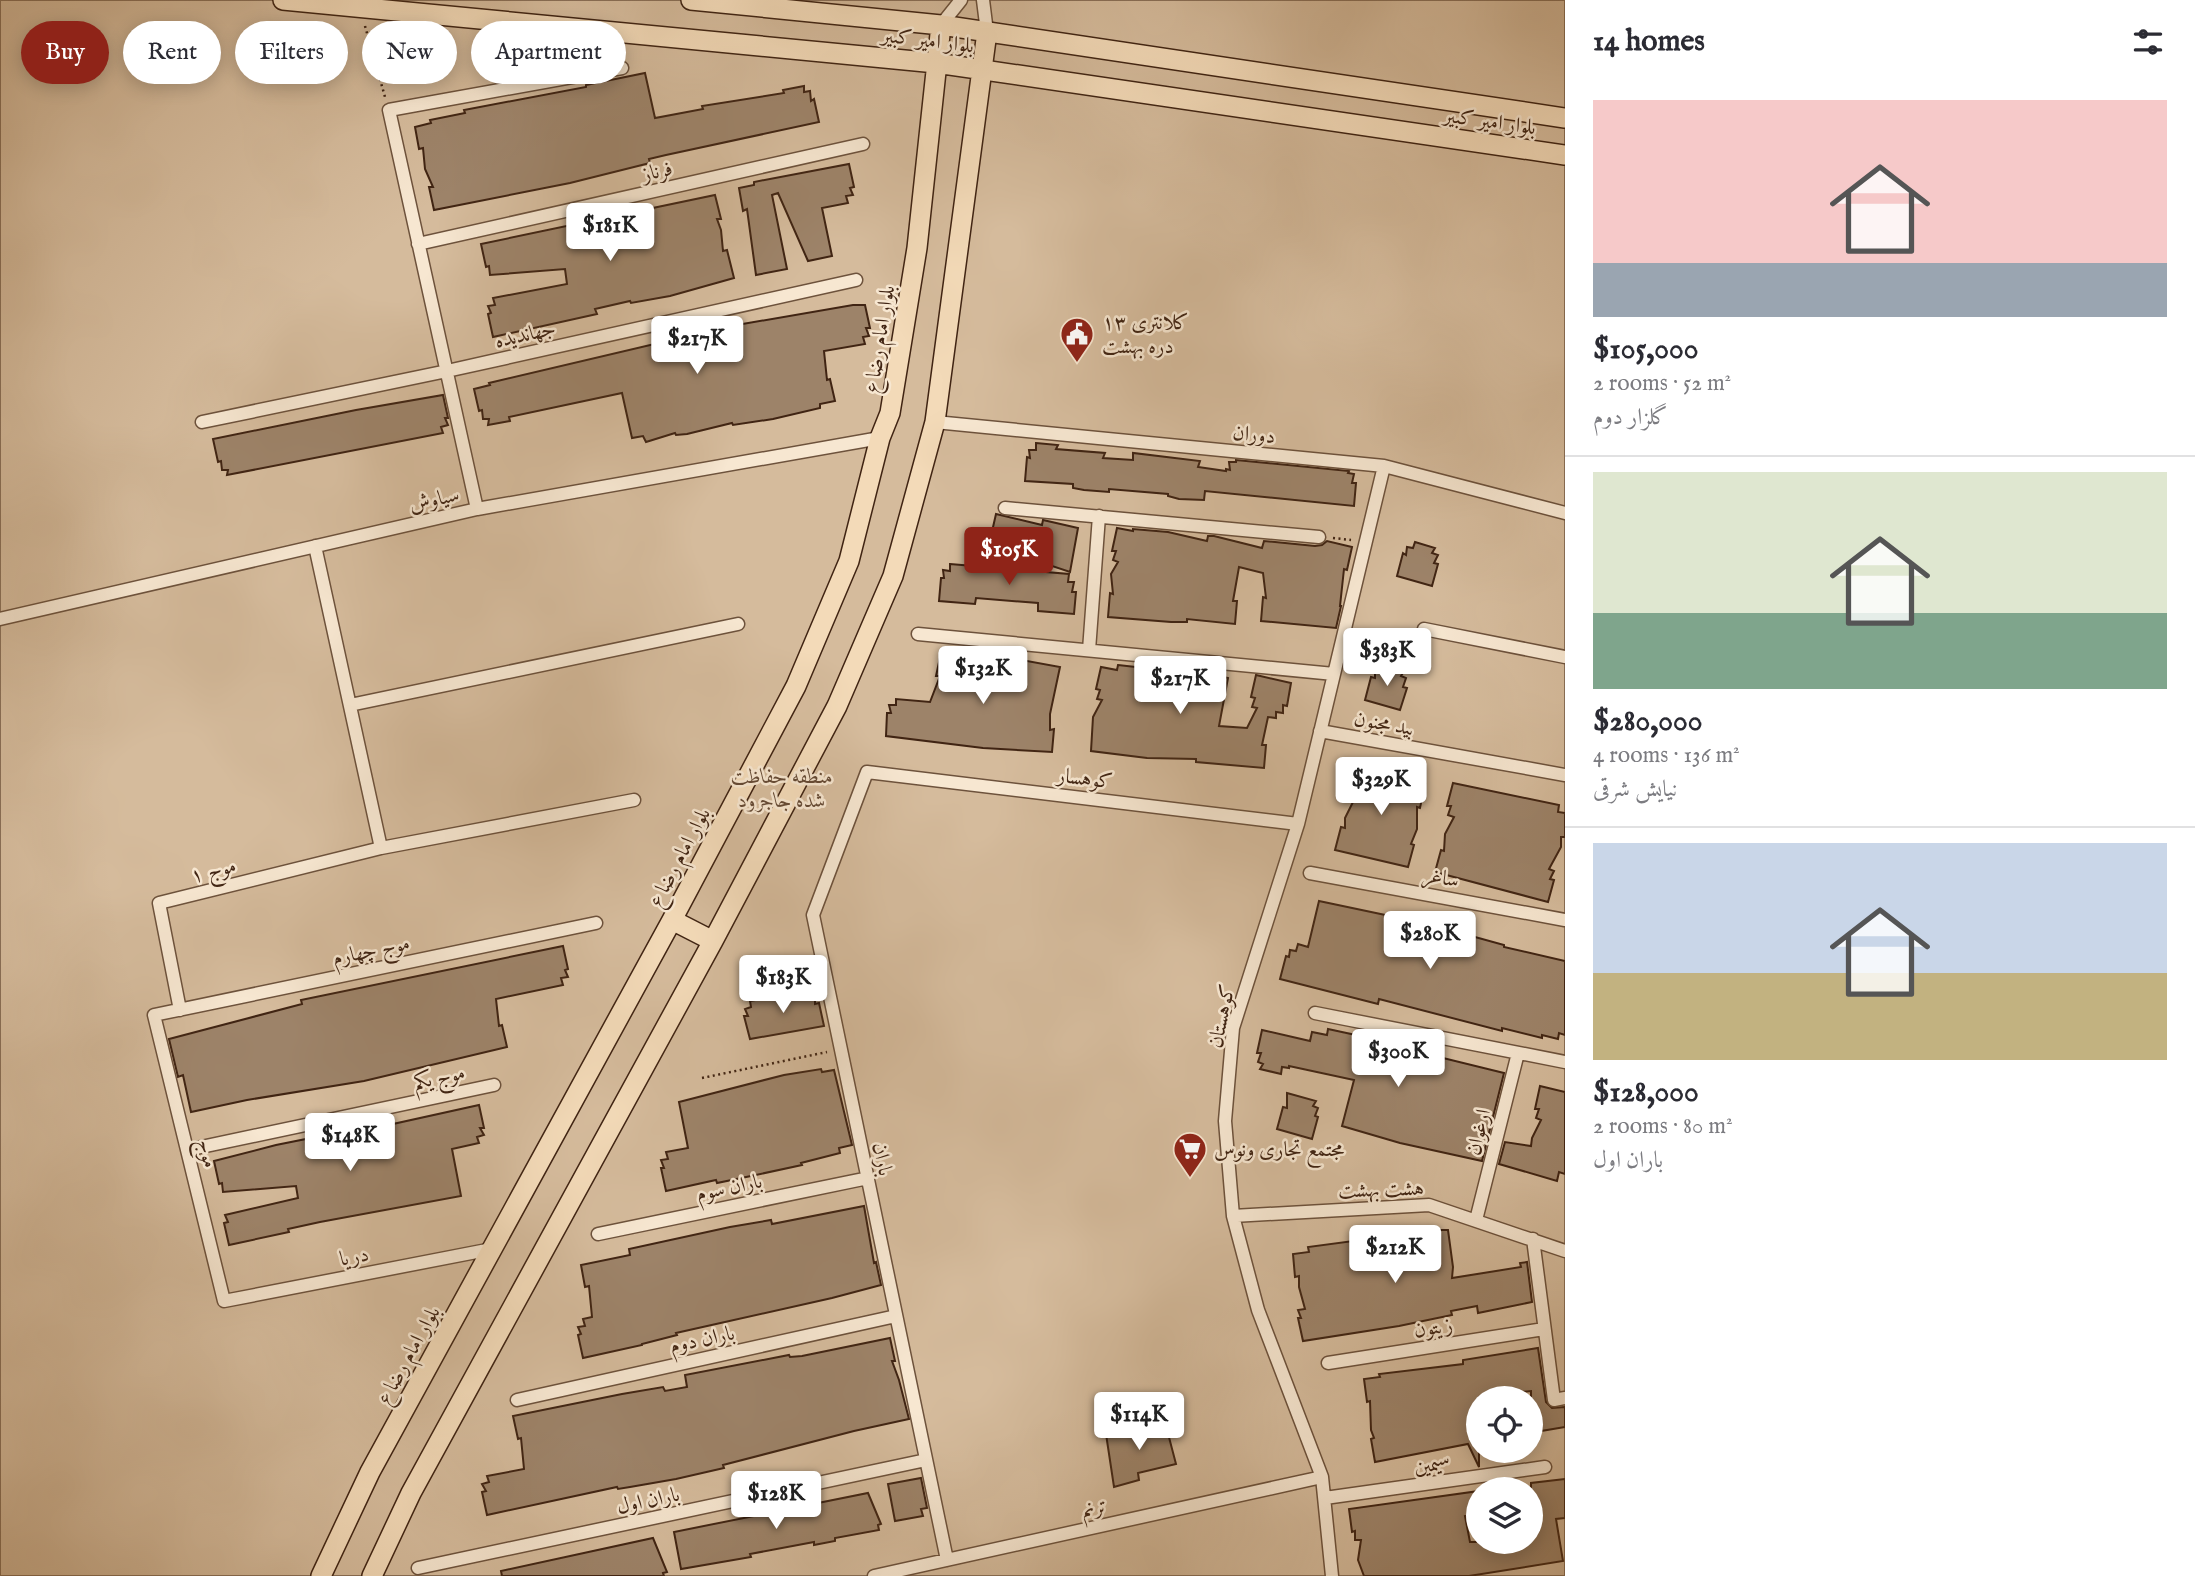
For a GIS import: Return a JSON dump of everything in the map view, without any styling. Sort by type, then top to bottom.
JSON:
[{"type":"main road","name":"بلوار امیر کبیر","points":[[283,0],[358,3],[936,63],[1565,155]]},
{"type":"main road","name":"بلوار امیر کبیر","points":[[691,0],[941,25],[1565,118]]},
{"type":"main road","name":"بلوار امام رضا ع","points":[[321,1576],[370,1472],[672,920],[801,673],[849,561],[880,438],[890,413],[917,248],[941,25]]},
{"type":"main road","points":[[372,1576],[411,1493],[713,942],[837,706],[893,576],[935,422],[987,32]]},
{"type":"main road","points":[[672,920],[713,942]]},
{"type":"street","points":[[941,25],[961,0]]},
{"type":"street","points":[[983,0],[987,32]]},
{"type":"street","points":[[477,509],[389,110],[533,84]]},
{"type":"street","name":"فرناز","points":[[418,244],[863,144]]},
{"type":"street","name":"جهاندیده","points":[[202,422],[447,371],[856,280]]},
{"type":"street","name":"دوران","points":[[935,422],[1384,467],[1565,513]]},
{"type":"street","name":"سیاوش","points":[[0,619],[477,509],[880,438]]},
{"type":"street","name":"کوهستان","points":[[1332,1576],[1322,1477],[1258,1310],[1233,1216],[1226,1121],[1233,1028],[1297,824],[1384,467]]},
{"type":"street","points":[[1005,508],[1320,537]]},
{"type":"street","points":[[1089,650],[1099,516]]},
{"type":"street","points":[[315,546],[382,848],[634,800]]},
{"type":"street","points":[[350,705],[738,624]]},
{"type":"street","points":[[1424,629],[1565,657]]},
{"type":"street","points":[[918,634],[1334,674]]},
{"type":"street","name":"بید مجنون","points":[[1320,730],[1565,775]]},
{"type":"street","name":"کوهسار","points":[[867,772],[1297,824]]},
{"type":"street","name":"باران","points":[[867,772],[813,915],[947,1560]]},
{"type":"street","name":"موج ۱","points":[[180,1010],[159,903],[382,848]]},
{"type":"street","name":"ساغر","points":[[1310,873],[1565,920]]},
{"type":"street","name":"موج چهارم","points":[[154,1015],[596,923]]},
{"type":"street","points":[[1315,1013],[1565,1062]]},
{"type":"street","name":"موج","points":[[154,1015],[224,1301]]},
{"type":"street","name":"ارغوان","points":[[1476,1220],[1518,1053]]},
{"type":"street","name":"موج یکم","points":[[187,1150],[494,1085]]},
{"type":"street","name":"باران سوم","points":[[598,1234],[868,1178]]},
{"type":"street","name":"هشت بهشت","points":[[1233,1216],[1429,1205],[1565,1251]]},
{"type":"street","points":[[1533,1239],[1554,1400],[1565,1398]]},
{"type":"street","name":"دریا","points":[[224,1301],[492,1249]]},
{"type":"street","name":"باران دوم","points":[[517,1400],[896,1316]]},
{"type":"street","name":"زیتون","points":[[1328,1363],[1544,1329]]},
{"type":"street","name":"باران اول","points":[[418,1568],[926,1460]]},
{"type":"street","name":"سیمین","points":[[1325,1499],[1545,1467]]},
{"type":"street","name":"ترنم","points":[[874,1576],[1322,1477]]},
{"type":"path","points":[[358,3],[389,110]]},
{"type":"path","points":[[1320,537],[1366,541]]},
{"type":"path","points":[[702,1078],[841,1049]]},
{"type":"green space","name":"منطقه حفاظت شده جاجرود","points":[[0,0],[1565,0],[1565,1576],[0,1576]]},
{"type":"building","points":[[645,73],[655,118],[703,109],[702,106],[784,93],[783,90],[804,86],[804,92],[810,91],[811,101],[814,99],[819,122],[649,159],[650,163],[570,183],[434,210],[429,187],[433,187],[425,169],[423,148],[419,149],[415,127],[431,123],[430,120],[465,113],[464,110],[586,85],[626,84],[626,77]]},
{"type":"building","points":[[849,164],[853,195],[846,196],[848,203],[822,208],[832,256],[808,261],[778,193],[772,195],[787,269],[756,275],[747,209],[743,211],[739,188],[754,185],[754,182]]},
{"type":"building","points":[[715,195],[721,219],[717,219],[723,251],[727,250],[734,278],[670,296],[595,309],[597,314],[493,337],[488,306],[495,305],[493,298],[567,284],[565,269],[490,275],[481,244]]},
{"type":"building","points":[[865,305],[869,336],[863,337],[865,344],[824,351],[827,380],[830,379],[835,401],[820,404],[820,408],[773,419],[732,423],[687,434],[675,433],[646,442],[643,436],[632,438],[622,393],[509,417],[510,421],[488,425],[489,419],[483,419],[482,410],[479,411],[474,389],[490,385],[489,383],[731,326]]},
{"type":"building","points":[[443,395],[448,425],[441,427],[443,433],[227,475],[228,470],[222,470],[221,461],[218,462],[213,439]]},
{"type":"building","points":[[1036,443],[1058,445],[1056,449],[1105,453],[1103,458],[1133,460],[1133,453],[1200,461],[1198,467],[1226,471],[1230,470],[1229,462],[1236,460],[1349,471],[1348,473],[1354,474],[1352,483],[1356,483],[1354,506],[1205,491],[1204,500],[1179,499],[1168,494],[1109,489],[1109,492],[1084,490],[1073,488],[1073,484],[1025,481],[1029,450],[1036,450]]},
{"type":"building","points":[[996,514],[1042,525],[1043,520],[1078,528],[1070,572],[992,546],[995,537],[991,536]]},
{"type":"building","points":[[1117,528],[1168,532],[1207,541],[1208,536],[1214,536],[1262,548],[1264,541],[1315,546],[1327,541],[1352,547],[1347,570],[1344,569],[1336,628],[1261,621],[1263,597],[1266,598],[1263,573],[1239,567],[1233,601],[1237,601],[1235,624],[1187,619],[1187,622],[1171,622],[1108,617],[1110,593],[1113,594],[1111,574],[1118,562],[1113,560],[1116,551],[1112,551]]},
{"type":"building","points":[[1415,542],[1435,548],[1432,553],[1438,555],[1434,563],[1438,564],[1432,586],[1397,576],[1403,553],[1406,555],[1407,547],[1413,548]]},
{"type":"building","points":[[950,564],[1069,574],[1068,582],[1074,582],[1072,592],[1076,592],[1074,614],[1038,611],[1038,603],[976,598],[975,604],[939,601],[943,570],[950,571]]},
{"type":"building","points":[[941,653],[957,656],[957,653],[999,661],[1000,656],[1060,667],[1050,714],[1050,730],[1054,729],[1052,752],[983,748],[886,736],[887,713],[891,713],[889,705],[896,705],[896,699],[930,702],[940,676],[936,676]]},
{"type":"building","points":[[1118,665],[1162,670],[1163,666],[1183,668],[1228,678],[1219,726],[1247,728],[1257,708],[1252,707],[1255,698],[1251,697],[1256,675],[1291,683],[1283,713],[1276,712],[1276,718],[1268,717],[1262,745],[1266,745],[1264,768],[1196,762],[1196,759],[1147,758],[1091,751],[1093,717],[1102,700],[1097,699],[1100,690],[1096,689],[1101,667],[1117,670]]},
{"type":"building","points":[[1383,665],[1404,671],[1401,676],[1406,678],[1403,687],[1407,688],[1400,710],[1365,700],[1371,677],[1375,678],[1375,671],[1382,672]]},
{"type":"building","points":[[1354,765],[1425,784],[1420,808],[1417,807],[1417,829],[1411,844],[1414,845],[1408,867],[1335,850],[1341,827],[1345,828],[1345,818],[1355,798],[1349,797],[1353,788],[1349,787]]},
{"type":"building","points":[[1453,783],[1559,805],[1558,812],[1565,813],[1565,837],[1561,837],[1561,847],[1549,869],[1554,871],[1550,879],[1554,880],[1548,902],[1435,872],[1441,850],[1444,851],[1445,834],[1454,817],[1448,815],[1451,806],[1447,806]]},
{"type":"building","points":[[1319,901],[1428,924],[1504,947],[1565,961],[1565,1035],[1559,1033],[1558,1039],[1542,1035],[1542,1038],[1502,1028],[1502,1031],[1379,999],[1378,1004],[1280,979],[1290,950],[1296,951],[1298,944],[1308,947]]},
{"type":"building","points":[[563,946],[568,977],[561,978],[563,985],[496,999],[499,1026],[502,1025],[507,1047],[364,1081],[191,1112],[183,1075],[178,1077],[169,1039],[302,1004],[301,1000]]},
{"type":"building","points":[[809,990],[809,996],[815,995],[815,1004],[819,1003],[824,1026],[750,1039],[744,1016],[748,1016],[745,1009],[751,1007],[750,1001]]},
{"type":"building","points":[[1328,1029],[1504,1073],[1482,1161],[1400,1143],[1342,1126],[1354,1080],[1289,1066],[1282,1067],[1281,1074],[1260,1069],[1263,1064],[1258,1062],[1261,1053],[1257,1053],[1262,1030],[1310,1041],[1312,1032],[1327,1035]]},
{"type":"building","points":[[821,1069],[822,1072],[834,1070],[852,1145],[839,1148],[840,1153],[801,1163],[802,1165],[666,1191],[661,1160],[668,1159],[666,1152],[688,1148],[679,1102],[784,1075]]},
{"type":"building","points":[[1540,1086],[1565,1092],[1565,1174],[1559,1172],[1557,1181],[1499,1164],[1505,1142],[1531,1146],[1541,1120],[1536,1118],[1539,1109],[1535,1109]]},
{"type":"building","points":[[1287,1093],[1316,1101],[1313,1106],[1318,1108],[1315,1116],[1318,1117],[1312,1139],[1277,1129],[1283,1107],[1287,1108]]},
{"type":"building","points":[[479,1105],[484,1128],[480,1128],[484,1135],[477,1137],[479,1143],[452,1149],[461,1196],[320,1222],[229,1245],[225,1215],[298,1198],[296,1186],[223,1192],[214,1161],[276,1145],[351,1130],[352,1133]]},
{"type":"building","points":[[864,1206],[874,1263],[876,1262],[881,1285],[676,1333],[677,1335],[642,1345],[583,1358],[578,1327],[585,1326],[583,1319],[592,1317],[589,1286],[585,1287],[581,1265],[630,1255],[629,1249],[730,1227],[771,1220],[772,1224]]},
{"type":"building","points":[[1448,1230],[1452,1278],[1521,1267],[1520,1263],[1527,1262],[1532,1302],[1478,1313],[1477,1306],[1451,1311],[1452,1315],[1399,1326],[1303,1341],[1298,1310],[1305,1309],[1299,1276],[1295,1277],[1293,1254],[1309,1252],[1308,1247]]},
{"type":"building","points":[[890,1338],[895,1361],[892,1361],[909,1419],[676,1479],[618,1489],[617,1487],[487,1515],[482,1492],[486,1491],[482,1484],[489,1482],[487,1476],[524,1469],[521,1438],[518,1439],[513,1416],[663,1387],[665,1391],[687,1387],[685,1375]]},
{"type":"building","points":[[1538,1348],[1546,1402],[1552,1408],[1565,1407],[1565,1427],[1543,1431],[1543,1386],[1466,1386],[1466,1444],[1375,1462],[1371,1439],[1374,1438],[1371,1430],[1370,1401],[1367,1402],[1364,1379],[1380,1377],[1379,1374],[1463,1364],[1463,1360]]},
{"type":"building","points":[[1165,1422],[1176,1464],[1138,1473],[1139,1480],[1114,1487],[1106,1434]]},
{"type":"building","points":[[921,1478],[927,1508],[921,1509],[923,1516],[895,1521],[888,1484]]},
{"type":"building","points":[[1565,1479],[1565,1518],[1556,1519],[1563,1561],[1469,1576],[1364,1576],[1358,1560],[1361,1540],[1355,1540],[1349,1509],[1466,1493],[1466,1554],[1543,1554],[1543,1482]]},
{"type":"building","points":[[868,1493],[881,1524],[878,1525],[879,1530],[835,1538],[835,1541],[814,1545],[814,1542],[750,1554],[751,1557],[681,1569],[674,1532]]},
{"type":"building","points":[[653,1538],[667,1572],[663,1573],[664,1576],[502,1576],[501,1571]]},
{"type":"place","name":"کلانتری ۱۳ دره بهشت","points":[[1077,364]]},
{"type":"place","name":"مجتمع تجاری ونوس","points":[[1190,1179]]}]
